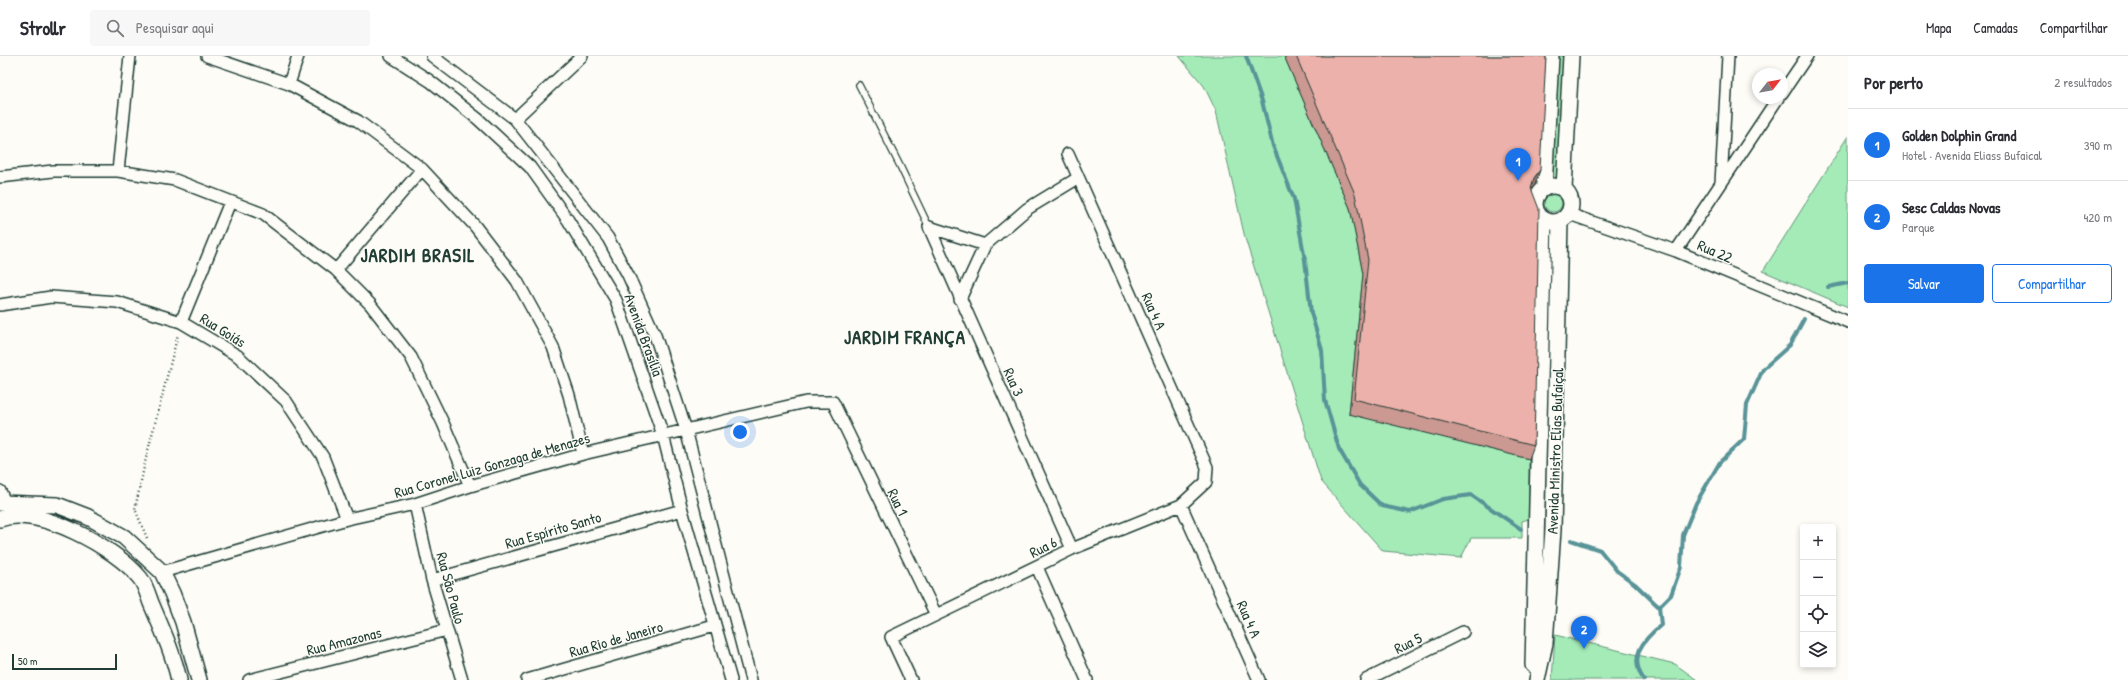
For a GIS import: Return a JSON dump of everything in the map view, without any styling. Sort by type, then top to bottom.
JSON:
[{"type":"main road","points":[[1544,188],[1551,56]]},
{"type":"main road","points":[[1564,189],[1571,56]]},
{"type":"main road","points":[[1554,185],[1564,189],[1570,198],[1565,217],[1555,222],[1544,220],[1536,212],[1534,201],[1539,191],[1554,185]]},
{"type":"main road","name":"Avenida Ministro Elias Bufaiçal","points":[[1537,680],[1545,643],[1553,530],[1565,217]]},
{"type":"main road","name":"Avenida Ministro Elias Bufaiçal","points":[[1533,680],[1544,220]]},
{"type":"main road","points":[[3,506],[57,505],[88,517],[124,537],[162,572],[183,622],[199,680]]},
{"type":"main road","points":[[3,506],[81,534],[113,552],[140,579],[174,656],[179,680]]},
{"type":"street","points":[[118,171],[130,56]]},
{"type":"street","points":[[207,56],[289,84],[358,121],[422,169],[475,226],[517,281],[553,347],[569,395],[584,454]]},
{"type":"street","points":[[289,84],[298,56]]},
{"type":"street","name":"Avenida Brasília","points":[[391,56],[430,81],[478,119],[530,167],[568,220],[616,300],[663,435],[714,626],[731,680]]},
{"type":"street","name":"Avenida Brasília","points":[[432,56],[515,119],[608,238],[625,269],[655,334],[686,430],[751,680]]},
{"type":"street","points":[[515,119],[582,56]]},
{"type":"street","points":[[1721,184],[1728,56]]},
{"type":"street","points":[[1788,84],[1807,56]]},
{"type":"street","points":[[1676,251],[1774,104]]},
{"type":"street","name":"Rua 4 A","points":[[1068,154],[1207,467],[1206,482]]},
{"type":"street","points":[[336,270],[422,169]]},
{"type":"street","points":[[0,177],[53,170],[118,171],[175,180],[263,214],[336,270],[370,304],[411,357],[443,423],[470,486]]},
{"type":"street","points":[[960,299],[985,245],[1027,208],[1078,178]]},
{"type":"street","points":[[181,322],[230,202]]},
{"type":"street","name":"Rua 22","points":[[1565,217],[1676,251],[1848,322]]},
{"type":"street","points":[[929,228],[985,245]]},
{"type":"street","name":"Rua 3","points":[[929,228],[1072,549]]},
{"type":"street","name":"Rua Goiás","points":[[0,305],[51,297],[117,302],[181,322],[238,356],[286,401],[323,457],[346,519]]},
{"type":"street","name":"Rua Coronel Luiz Gonzaga de Menazes","points":[[162,572],[346,519],[415,504],[470,486],[584,454],[806,402],[833,402]]},
{"type":"street","name":"Rua 1","points":[[833,402],[936,615]]},
{"type":"street","name":"Rua 6","points":[[911,680],[890,637],[1072,549],[1181,505],[1206,482]]},
{"type":"street","name":"Rua São Paulo","points":[[415,504],[432,580],[462,680]]},
{"type":"street","name":"Rua 4 A","points":[[1181,505],[1259,680]]},
{"type":"street","name":"Rua Espírito Santo","points":[[432,580],[682,510]]},
{"type":"street","points":[[1037,567],[1087,680]]},
{"type":"street","name":"Rua Rio de Janeiro","points":[[527,680],[714,626]]},
{"type":"street","name":"Rua Amazonas","points":[[249,680],[447,630]]},
{"type":"street","name":"Rua 5","points":[[1366,680],[1463,632]]},
{"type":"lane","points":[[859,85],[900,166],[929,228]]},
{"type":"path","points":[[150,544],[135,509],[146,458],[181,322]]},
{"type":"green space","points":[[1179,56],[1284,56],[1350,208],[1363,274],[1349,413],[1529,459],[1529,519],[1522,521],[1522,538],[1471,538],[1461,558],[1383,551],[1321,481],[1245,238],[1216,111],[1204,86]]},
{"type":"green space","points":[[1558,56],[1566,56],[1558,178],[1555,180],[1551,176]]},
{"type":"green space","points":[[1848,136],[1848,307],[1763,271]]},
{"type":"green space","points":[[1553,194],[1559,197],[1562,203],[1559,209],[1553,212],[1547,209],[1544,203],[1547,197]]},
{"type":"green space","points":[[1555,635],[1675,664],[1697,680],[1552,680]]},
{"type":"building","points":[[1296,56],[1546,56],[1540,170],[1534,178],[1531,188],[1539,209],[1534,445],[1354,399],[1368,260],[1355,194]]},
{"type":"waterway","points":[[1246,56],[1262,101],[1273,146],[1294,199],[1305,260],[1311,313],[1322,350],[1325,400],[1339,449],[1360,485],[1382,506],[1410,512],[1443,499],[1471,495],[1521,529]]},
{"type":"waterway","points":[[1828,287],[1848,283]]},
{"type":"waterway","points":[[1659,607],[1671,595],[1681,567],[1683,535],[1696,503],[1720,462],[1744,439],[1747,405],[1763,369],[1790,345],[1804,319]]},
{"type":"waterway","points":[[1571,540],[1600,550],[1617,571],[1635,584],[1659,607],[1661,625],[1643,643],[1638,656],[1637,664],[1639,672],[1644,680]]},
{"type":"place","name":"Golden Dolphin Grand","points":[[1518,181]]},
{"type":"place","name":"Sesc Caldas Novas","points":[[1584,649]]},
{"type":"district","name":"JARDIM BRASIL","points":[[418,255]]},
{"type":"district","name":"JARDIM FRANÇA","points":[[905,337]]}]
